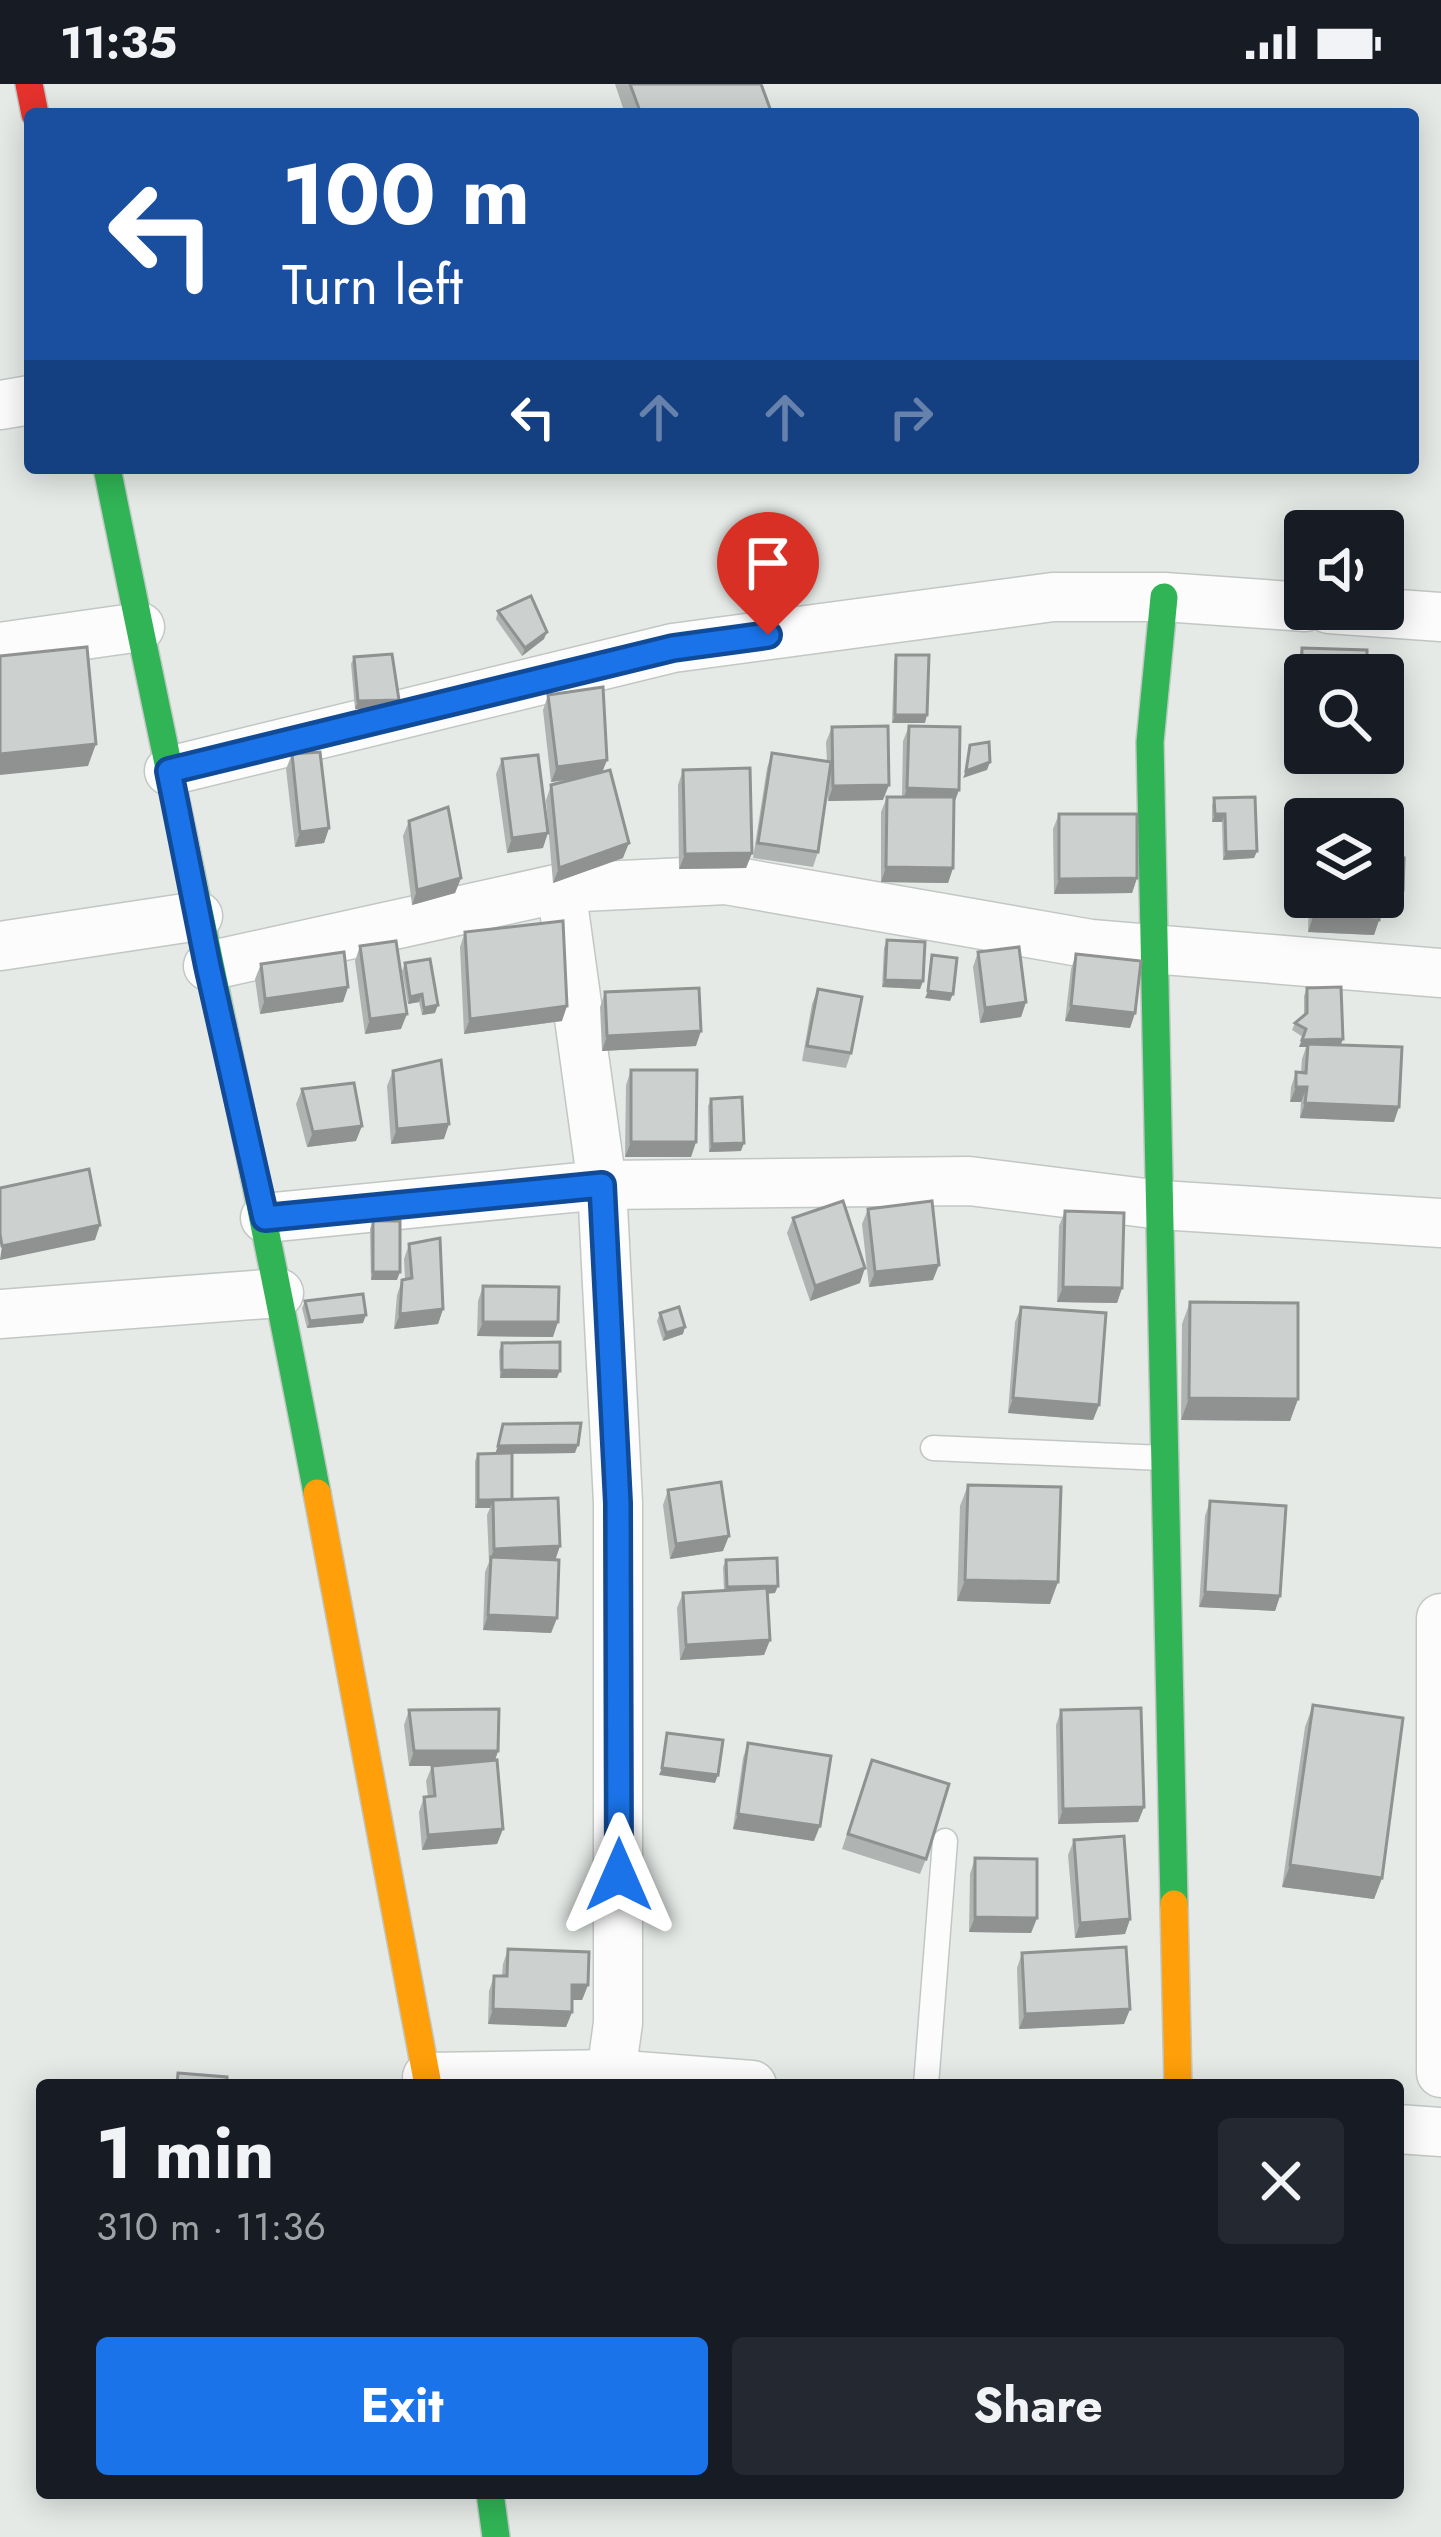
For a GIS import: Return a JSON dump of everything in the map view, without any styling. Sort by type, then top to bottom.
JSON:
[{"type":"main road","points":[[108,474],[208,966],[265,1218],[428,2079]]},
{"type":"main road","points":[[1164,597],[1150,742],[1178,2079]]},
{"type":"main road","points":[[491,2499],[496,2537]]},
{"type":"street","points":[[169,771],[673,648],[1052,597],[1164,597],[1284,606]]},
{"type":"street","points":[[1404,614],[1441,617]]},
{"type":"street","points":[[0,647],[140,627]]},
{"type":"street","points":[[208,966],[561,888],[726,880],[1091,944],[1441,973]]},
{"type":"street","points":[[561,888],[602,1185],[618,1526],[618,2024],[611,2074]]},
{"type":"street","points":[[0,946],[198,916]]},
{"type":"street","points":[[265,1218],[602,1185],[969,1181],[1160,1205],[1441,1223]]},
{"type":"street","points":[[0,1314],[279,1293]]},
{"type":"street","points":[[1441,1618],[1441,2073]]},
{"type":"street","points":[[480,2079],[611,2074],[675,2079]]},
{"type":"street","points":[[1404,2129],[1441,2132]]},
{"type":"lane","points":[[933,1448],[1165,1458]]},
{"type":"lane","points":[[926,2079],[944,1841]]},
{"type":"building","points":[[630,84],[761,84],[770,108],[639,108]]},
{"type":"building","points":[[531,596],[547,632],[525,648],[498,611]]},
{"type":"building","points":[[87,647],[96,744],[0,754],[0,656]]},
{"type":"building","points":[[1302,648],[1367,650],[1367,654],[1302,654]]},
{"type":"building","points":[[392,654],[399,700],[358,701],[354,657]]},
{"type":"building","points":[[896,655],[929,655],[927,715],[895,715]]},
{"type":"building","points":[[603,687],[607,760],[557,767],[548,695]]},
{"type":"building","points":[[888,726],[889,785],[833,786],[832,727]]},
{"type":"building","points":[[909,726],[960,727],[959,790],[907,788]]},
{"type":"building","points":[[989,742],[990,762],[966,771],[970,745]]},
{"type":"building","points":[[320,752],[329,828],[300,832],[292,754]]},
{"type":"building","points":[[772,753],[831,762],[818,852],[758,843]]},
{"type":"building","points":[[538,755],[548,833],[512,838],[502,759]]},
{"type":"building","points":[[750,768],[752,853],[685,854],[683,770]]},
{"type":"building","points":[[610,770],[629,843],[559,868],[551,785]]},
{"type":"building","points":[[887,797],[954,797],[953,868],[886,867]]},
{"type":"building","points":[[1255,797],[1257,851],[1226,852],[1225,814],[1215,814],[1214,798]]},
{"type":"building","points":[[448,807],[461,878],[417,890],[409,821]]},
{"type":"building","points":[[1059,814],[1137,814],[1137,878],[1059,879]]},
{"type":"building","points":[[563,921],[567,1006],[470,1019],[465,932]]},
{"type":"building","points":[[887,940],[925,942],[923,981],[885,980]]},
{"type":"building","points":[[396,941],[407,1014],[370,1019],[360,946]]},
{"type":"building","points":[[1019,947],[1026,1002],[985,1008],[978,952]]},
{"type":"building","points":[[344,952],[348,987],[265,999],[261,964]]},
{"type":"building","points":[[1076,954],[1141,961],[1135,1013],[1071,1006]]},
{"type":"building","points":[[932,955],[957,958],[953,994],[928,991]]},
{"type":"building","points":[[430,959],[438,1005],[424,1008],[422,994],[410,997],[405,963]]},
{"type":"building","points":[[1341,987],[1343,1039],[1302,1040],[1306,1029],[1295,1023],[1307,1013],[1307,988]]},
{"type":"building","points":[[699,988],[701,1031],[607,1036],[605,992]]},
{"type":"building","points":[[818,989],[862,997],[851,1053],[807,1046]]},
{"type":"building","points":[[1308,1044],[1402,1047],[1399,1107],[1305,1103],[1307,1087],[1296,1087],[1296,1072],[1306,1073]]},
{"type":"building","points":[[441,1060],[449,1124],[397,1129],[393,1071]]},
{"type":"building","points":[[631,1070],[697,1070],[696,1142],[631,1142]]},
{"type":"building","points":[[354,1083],[362,1126],[313,1132],[302,1089]]},
{"type":"building","points":[[742,1097],[744,1143],[712,1144],[711,1099]]},
{"type":"building","points":[[89,1169],[100,1225],[2,1246],[0,1188]]},
{"type":"building","points":[[843,1201],[865,1268],[815,1286],[793,1218]]},
{"type":"building","points":[[932,1201],[939,1265],[875,1272],[868,1209]]},
{"type":"building","points":[[1065,1211],[1124,1213],[1122,1288],[1063,1287]]},
{"type":"building","points":[[373,1221],[400,1221],[400,1272],[373,1272]]},
{"type":"building","points":[[440,1238],[443,1309],[400,1314],[402,1280],[412,1278],[409,1244]]},
{"type":"building","points":[[483,1286],[559,1287],[558,1322],[483,1322]]},
{"type":"building","points":[[363,1294],[366,1315],[310,1321],[305,1301]]},
{"type":"building","points":[[1190,1302],[1298,1303],[1298,1399],[1189,1398]]},
{"type":"building","points":[[679,1307],[685,1327],[666,1333],[660,1313]]},
{"type":"building","points":[[1021,1307],[1106,1313],[1099,1405],[1013,1398]]},
{"type":"building","points":[[560,1342],[560,1371],[502,1370],[502,1343]]},
{"type":"building","points":[[581,1423],[578,1445],[498,1446],[503,1424]]},
{"type":"building","points":[[512,1453],[512,1500],[478,1500],[478,1454]]},
{"type":"building","points":[[721,1482],[729,1536],[676,1544],[668,1490]]},
{"type":"building","points":[[968,1485],[1061,1487],[1058,1582],[965,1580]]},
{"type":"building","points":[[558,1498],[560,1546],[494,1549],[493,1500]]},
{"type":"building","points":[[1210,1501],[1286,1506],[1280,1596],[1205,1592]]},
{"type":"building","points":[[491,1557],[559,1560],[557,1618],[488,1615]]},
{"type":"building","points":[[777,1558],[778,1586],[727,1587],[726,1560]]},
{"type":"building","points":[[767,1588],[770,1640],[686,1645],[683,1593]]},
{"type":"building","points":[[1313,1705],[1403,1718],[1382,1878],[1290,1865]]},
{"type":"building","points":[[1141,1708],[1144,1807],[1063,1809],[1061,1710]]},
{"type":"building","points":[[499,1709],[498,1751],[414,1751],[409,1710]]},
{"type":"building","points":[[667,1733],[723,1740],[718,1775],[662,1768]]},
{"type":"building","points":[[748,1743],[831,1756],[820,1826],[738,1814]]},
{"type":"building","points":[[497,1760],[503,1829],[428,1835],[424,1797],[435,1796],[432,1766]]},
{"type":"building","points":[[872,1760],[949,1784],[926,1859],[848,1834]]},
{"type":"building","points":[[1124,1836],[1130,1919],[1080,1923],[1074,1840]]},
{"type":"building","points":[[975,1858],[1037,1859],[1037,1918],[975,1917]]},
{"type":"building","points":[[1126,1947],[1130,2009],[1025,2014],[1022,1953]]},
{"type":"building","points":[[508,1949],[589,1952],[588,1985],[572,1985],[572,2012],[493,2009],[494,1976],[507,1976]]},
{"type":"building","points":[[178,2073],[227,2077],[227,2079],[178,2079]]},
{"type":"traffic: fast","points":[[108,474],[317,1493]]},
{"type":"traffic: fast","points":[[1164,597],[1150,742],[1174,1904]]},
{"type":"traffic: fast","points":[[491,2499],[496,2537]]},
{"type":"traffic: slow","points":[[317,1493],[427,2079]]},
{"type":"traffic: slow","points":[[1174,1904],[1178,2079]]},
{"type":"traffic: jam","points":[[29,84],[34,108]]},
{"type":"route","points":[[619,1875],[618,1503],[602,1185],[265,1218],[169,771],[673,648],[768,635]]}]
